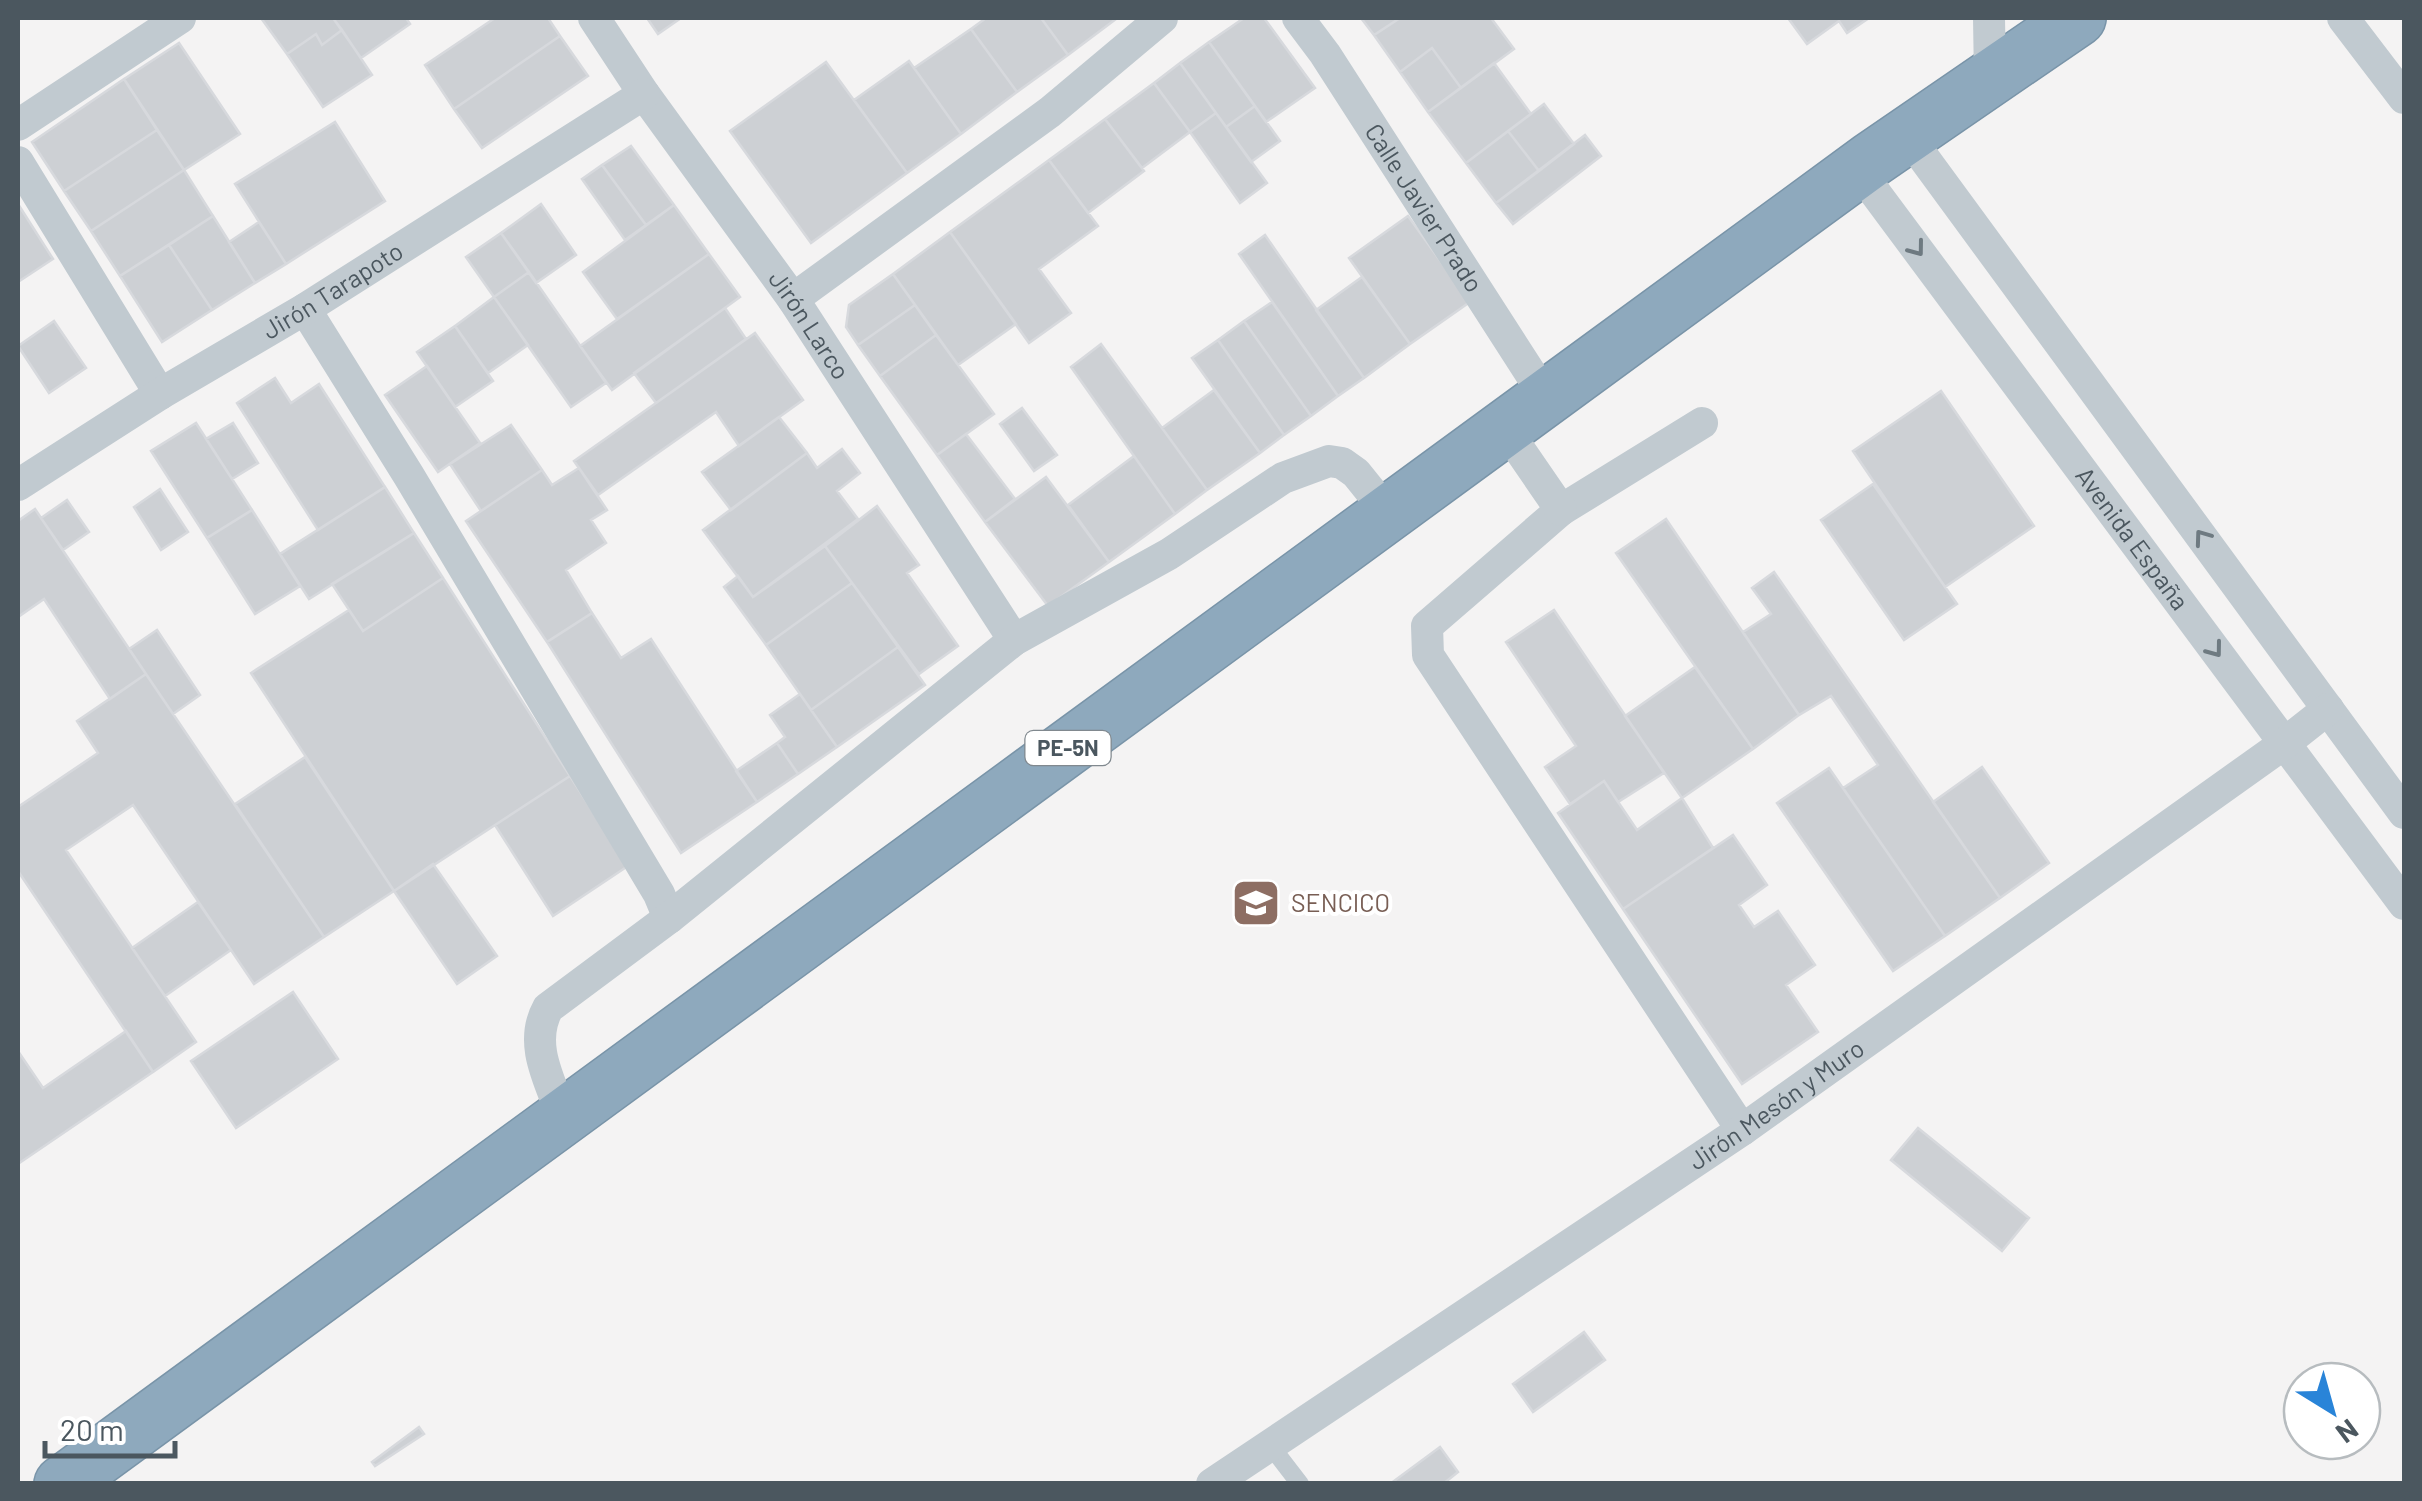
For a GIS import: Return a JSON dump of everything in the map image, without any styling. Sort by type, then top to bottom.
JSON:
[{"type":"highway","name":"PE-5N","points":[[62,1484],[1907,135],[2078,18]]},
{"type":"street","points":[[18,125],[180,18]]},
{"type":"street","name":"Jirón Larco","points":[[594,18],[644,94],[792,298],[1014,640]]},
{"type":"street","points":[[792,298],[1050,112],[1162,18]]},
{"type":"street","name":"Calle Javier Prado","points":[[1298,18],[1526,414],[1561,510]]},
{"type":"street","points":[[1990,18],[1990,78]]},
{"type":"street","points":[[2343,18],[2404,98]]},
{"type":"street","name":"Jirón Tarapoto","points":[[18,485],[644,94]]},
{"type":"street","points":[[1907,135],[2404,813]]},
{"type":"street","points":[[18,162],[160,394]]},
{"type":"street","name":"Avenida España","points":[[1859,171],[2404,904]]},
{"type":"street","points":[[305,309],[659,894],[669,918]]},
{"type":"street","points":[[1702,423],[1561,510],[1427,626],[1428,654],[1742,1130]]},
{"type":"street","points":[[563,1117],[539,1050],[540,1023],[548,1008],[669,918],[1014,640],[1169,554],[1283,478],[1329,461],[1348,466],[1389,514]]},
{"type":"street","name":"Jirón Mesón y Muro","points":[[1212,1484],[1742,1130],[2328,709]]},
{"type":"lane","points":[[1270,1444],[1300,1484]]},
{"type":"building","points":[[261,18],[333,18],[342,30],[322,45],[316,34],[287,54]]},
{"type":"building","points":[[333,18],[406,18],[410,24],[361,58]]},
{"type":"building","points":[[495,18],[548,18],[560,36],[454,109],[425,65]]},
{"type":"building","points":[[647,18],[681,18],[658,34]]},
{"type":"building","points":[[986,18],[1041,18],[1068,55],[1017,92],[971,29]]},
{"type":"building","points":[[1041,18],[1114,18],[1116,19],[1068,55]]},
{"type":"building","points":[[1244,18],[1264,18],[1315,88],[1266,122],[1209,42]]},
{"type":"building","points":[[1361,18],[1400,18],[1374,35]]},
{"type":"building","points":[[1400,18],[1491,18],[1514,49],[1461,88],[1432,48],[1400,72],[1374,35]]},
{"type":"building","points":[[1788,18],[1869,18],[1847,33],[1839,21],[1807,44]]},
{"type":"building","points":[[971,29],[1017,92],[961,134],[914,68]]},
{"type":"building","points":[[342,30],[372,75],[323,107],[287,54],[316,34],[322,45]]},
{"type":"building","points":[[560,36],[588,76],[482,148],[454,109]]},
{"type":"building","points":[[1209,42],[1255,106],[1226,127],[1180,63]]},
{"type":"building","points":[[179,43],[240,134],[184,170],[124,79]]},
{"type":"building","points":[[1432,48],[1461,88],[1428,112],[1400,72]]},
{"type":"building","points":[[909,61],[961,134],[907,173],[854,100]]},
{"type":"building","points":[[826,62],[907,173],[811,243],[730,131]]},
{"type":"building","points":[[1180,63],[1216,113],[1190,132],[1154,83]]},
{"type":"building","points":[[1494,63],[1531,114],[1466,163],[1428,112]]},
{"type":"building","points":[[124,79],[157,130],[64,191],[32,142]]},
{"type":"building","points":[[1154,83],[1190,132],[1142,168],[1105,119]]},
{"type":"building","points":[[1544,104],[1574,144],[1539,171],[1508,131]]},
{"type":"building","points":[[1255,106],[1280,141],[1251,162],[1226,127]]},
{"type":"building","points":[[1216,113],[1267,183],[1240,203],[1190,132]]},
{"type":"building","points":[[1105,119],[1144,171],[1088,213],[1049,160]]},
{"type":"building","points":[[335,122],[385,201],[286,264],[235,184]]},
{"type":"building","points":[[157,130],[184,170],[91,231],[64,191]]},
{"type":"building","points":[[1508,131],[1539,171],[1496,203],[1466,163]]},
{"type":"building","points":[[1585,135],[1601,156],[1513,224],[1496,203]]},
{"type":"building","points":[[631,146],[674,205],[646,225],[602,165]]},
{"type":"building","points":[[1049,160],[1098,226],[1039,269],[1071,313],[1029,343],[950,232]]},
{"type":"building","points":[[602,165],[646,225],[625,240],[582,179]]},
{"type":"building","points":[[184,170],[213,216],[120,276],[91,231]]},
{"type":"building","points":[[18,204],[53,259],[18,282]]},
{"type":"building","points":[[541,204],[576,255],[536,283],[501,233]]},
{"type":"building","points":[[674,205],[709,254],[617,319],[583,272]]},
{"type":"building","points":[[213,216],[255,283],[212,310],[169,245]]},
{"type":"building","points":[[1408,216],[1470,302],[1410,344],[1349,258]]},
{"type":"building","points":[[259,222],[286,264],[255,283],[229,242]]},
{"type":"building","points":[[950,232],[1016,324],[958,365],[893,274]]},
{"type":"building","points":[[501,233],[529,272],[494,297],[466,257]]},
{"type":"building","points":[[1265,235],[1364,378],[1338,396],[1239,254]]},
{"type":"building","points":[[169,245],[212,310],[162,342],[120,276]]},
{"type":"building","points":[[709,254],[740,297],[612,390],[580,346]]},
{"type":"building","points":[[529,272],[606,383],[571,407],[494,297]]},
{"type":"building","points":[[893,274],[915,305],[858,345],[846,327],[849,305]]},
{"type":"building","points":[[1362,277],[1410,344],[1364,378],[1316,310]]},
{"type":"building","points":[[494,297],[528,345],[488,373],[455,326]]},
{"type":"building","points":[[1272,302],[1338,396],[1311,416],[1244,321]]},
{"type":"building","points":[[915,305],[936,335],[880,376],[858,345]]},
{"type":"building","points":[[725,308],[746,339],[656,403],[634,373]]},
{"type":"building","points":[[54,321],[86,368],[49,393],[18,346]]},
{"type":"building","points":[[1244,321],[1311,416],[1284,435],[1218,340]]},
{"type":"building","points":[[455,326],[493,381],[455,407],[417,352]]},
{"type":"building","points":[[755,333],[803,400],[739,446],[716,412],[598,495],[574,461]]},
{"type":"building","points":[[936,335],[994,414],[937,455],[880,376]]},
{"type":"building","points":[[1218,340],[1284,435],[1260,453],[1192,358]]},
{"type":"building","points":[[1101,344],[1207,490],[1175,514],[1071,367]]},
{"type":"building","points":[[427,366],[480,443],[438,472],[385,395]]},
{"type":"building","points":[[275,378],[291,403],[319,384],[385,487],[318,530],[237,403]]},
{"type":"building","points":[[1214,390],[1260,453],[1207,490],[1162,428]]},
{"type":"building","points":[[1941,391],[2034,526],[1945,587],[1853,451]]},
{"type":"building","points":[[1022,408],[1057,455],[1034,471],[1000,424]]},
{"type":"building","points":[[779,417],[807,453],[731,510],[702,472]]},
{"type":"building","points":[[196,423],[252,510],[207,538],[151,451]]},
{"type":"building","points":[[233,423],[258,463],[232,479],[206,439]]},
{"type":"building","points":[[511,425],[542,470],[481,511],[450,464]]},
{"type":"building","points":[[966,434],[1015,499],[985,522],[937,455]]},
{"type":"building","points":[[842,449],[860,473],[837,491],[858,519],[753,597],[703,530],[807,453],[817,468]]},
{"type":"building","points":[[1134,456],[1175,514],[1109,562],[1068,505]]},
{"type":"building","points":[[579,468],[607,510],[591,520],[606,543],[566,570],[592,613],[547,642],[466,521],[542,470],[552,485]]},
{"type":"building","points":[[1046,477],[1109,562],[1048,606],[985,522]]},
{"type":"building","points":[[1873,484],[1957,604],[1904,640],[1821,520]]},
{"type":"building","points":[[385,487],[414,533],[309,599],[280,554]]},
{"type":"building","points":[[160,489],[188,532],[161,550],[134,507]]},
{"type":"building","points":[[67,500],[89,532],[63,550],[41,518]]},
{"type":"building","points":[[877,506],[919,565],[907,573],[958,646],[919,674],[825,546]]},
{"type":"building","points":[[35,509],[146,674],[110,699],[44,599],[18,617],[18,521]]},
{"type":"building","points":[[252,510],[300,586],[255,614],[207,538]]},
{"type":"building","points":[[1666,519],[1799,715],[1753,749],[1616,553]]},
{"type":"building","points":[[414,533],[443,578],[363,631],[332,584]]},
{"type":"building","points":[[825,546],[852,583],[766,645],[724,587],[738,576],[753,597]]},
{"type":"building","points":[[1774,572],[2000,898],[1945,936],[1843,788],[1878,765],[1831,696],[1799,715],[1743,632],[1771,614],[1752,588]]},
{"type":"building","points":[[443,578],[570,776],[394,891],[251,673],[349,610],[363,631]]},
{"type":"building","points":[[852,583],[898,647],[811,710],[766,645]]},
{"type":"building","points":[[1554,610],[1664,773],[1618,802],[1604,781],[1570,804],[1545,767],[1576,746],[1506,642]]},
{"type":"building","points":[[592,613],[621,658],[651,639],[757,802],[681,853],[547,642]]},
{"type":"building","points":[[157,630],[200,695],[173,714],[129,649]]},
{"type":"building","points":[[898,647],[925,685],[837,747],[811,710]]},
{"type":"building","points":[[1695,667],[1753,749],[1682,798],[1625,716]]},
{"type":"building","points":[[146,674],[324,937],[254,984],[133,805],[66,850],[196,1042],[153,1072],[18,871],[18,807],[98,753],[77,721]]},
{"type":"building","points":[[800,694],[837,747],[798,774],[777,743],[785,737],[770,715]]},
{"type":"building","points":[[777,743],[798,774],[757,802],[736,771]]},
{"type":"building","points":[[305,757],[394,891],[324,937],[235,804]]},
{"type":"building","points":[[1982,767],[2049,863],[2000,898],[1933,802]]},
{"type":"building","points":[[1829,768],[1945,936],[1893,971],[1777,803]]},
{"type":"building","points":[[570,776],[628,866],[553,916],[495,825]]},
{"type":"building","points":[[1604,781],[1637,830],[1682,798],[1713,848],[1623,909],[1558,813]]},
{"type":"building","points":[[1733,835],[1767,885],[1739,905],[1754,927],[1778,911],[1815,965],[1786,985],[1818,1032],[1742,1084],[1623,909]]},
{"type":"building","points":[[433,864],[497,956],[457,984],[394,891]]},
{"type":"building","points":[[198,902],[231,950],[165,996],[132,948]]},
{"type":"building","points":[[293,992],[338,1059],[236,1128],[191,1061]]},
{"type":"building","points":[[126,1031],[153,1072],[18,1164],[18,1051],[43,1088]]},
{"type":"building","points":[[1918,1128],[2029,1218],[2002,1251],[1891,1160]]},
{"type":"building","points":[[1584,1332],[1605,1360],[1533,1412],[1513,1384]]},
{"type":"building","points":[[419,1427],[424,1434],[375,1466],[372,1462]]},
{"type":"building","points":[[1440,1447],[1458,1472],[1443,1484],[1390,1484]]},
{"type":"place","name":"SENCICO","points":[[1256,903]]}]
